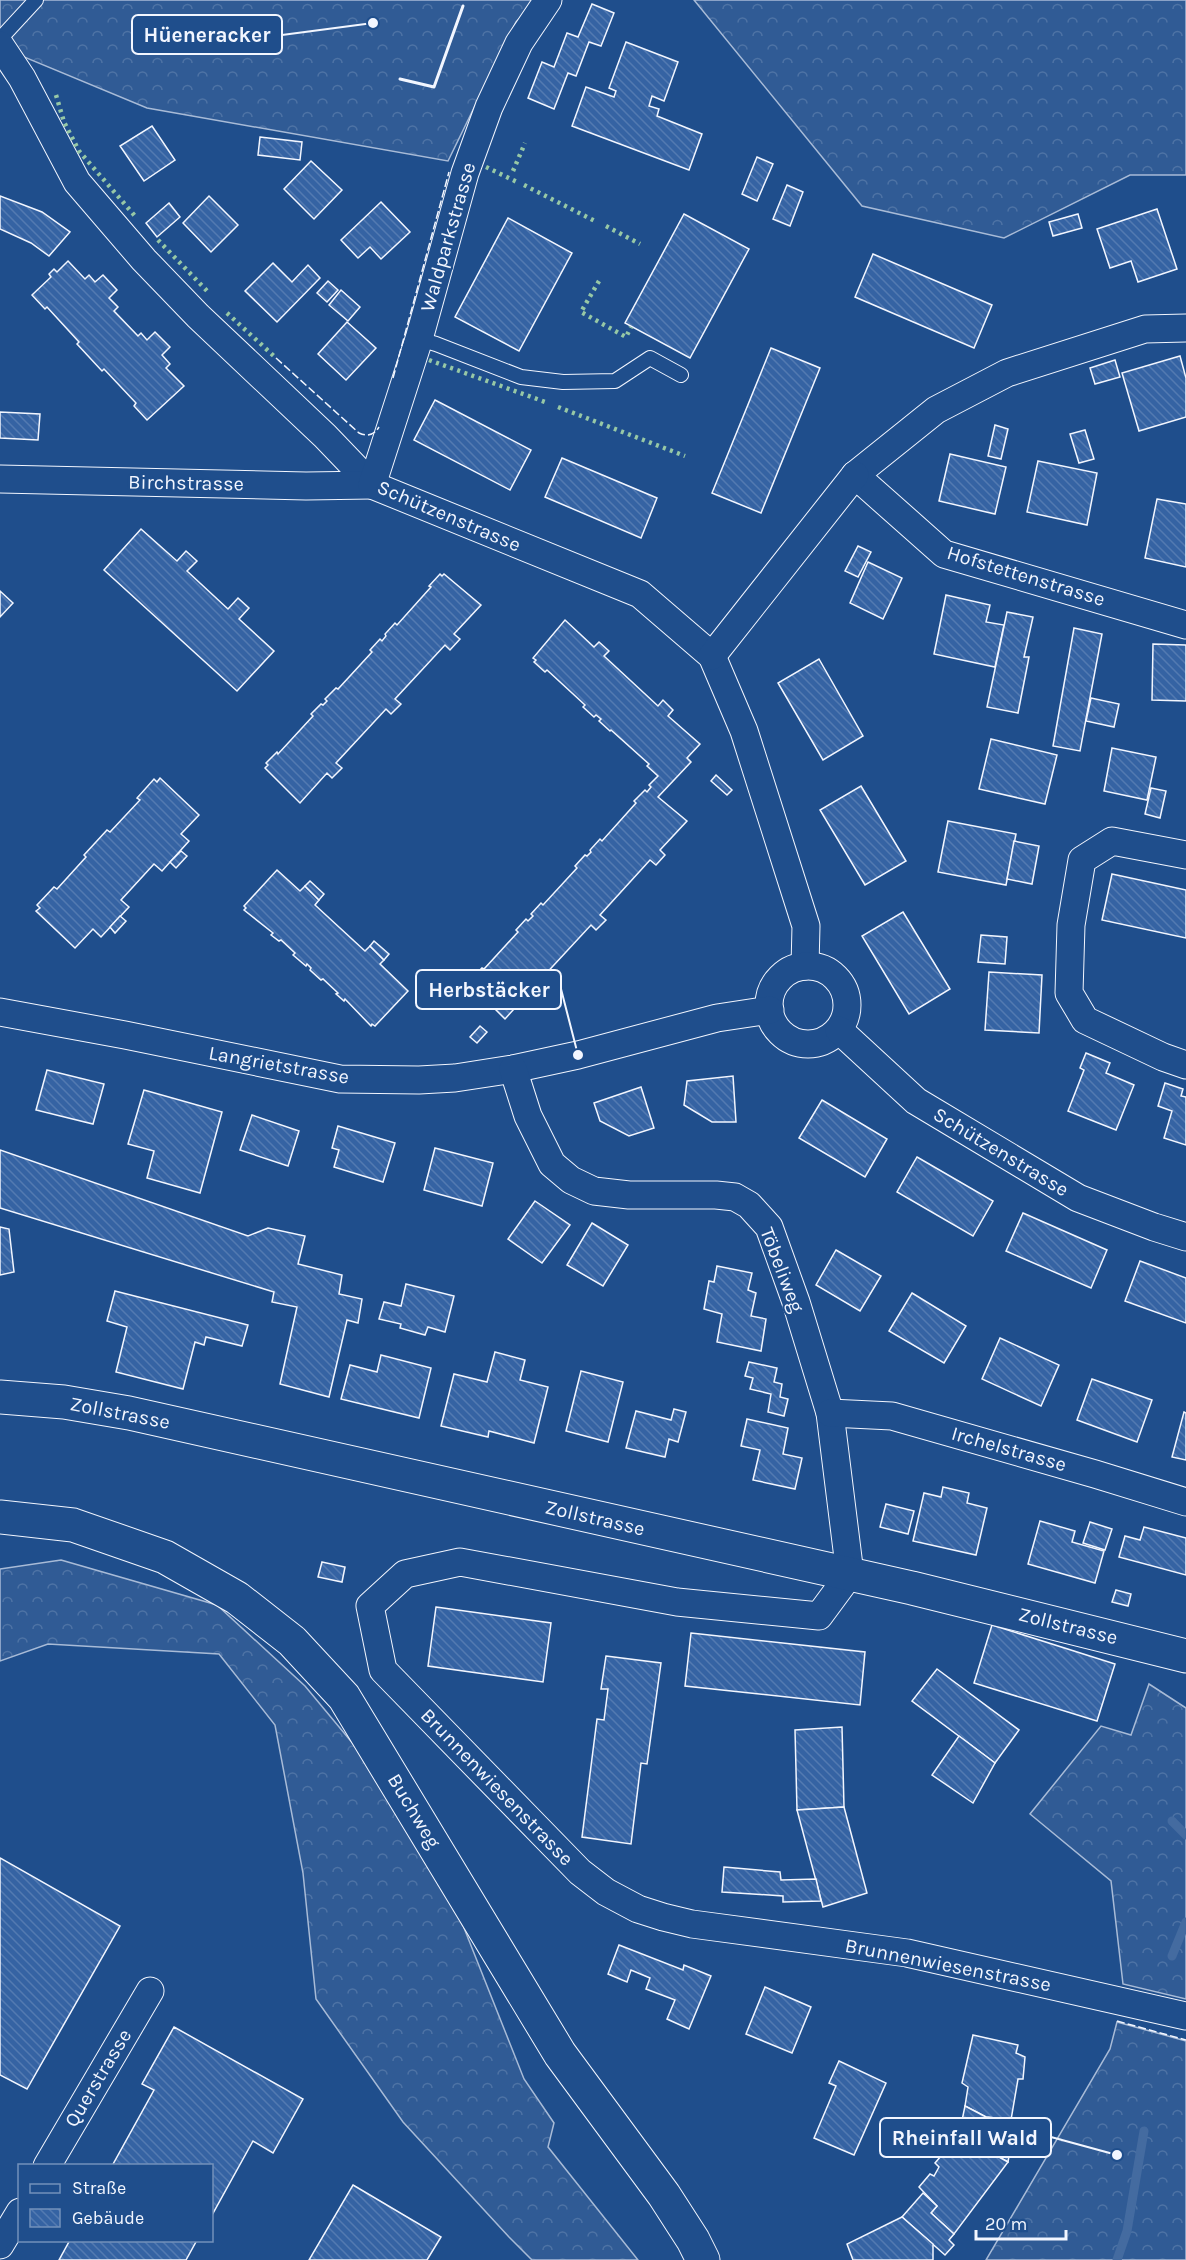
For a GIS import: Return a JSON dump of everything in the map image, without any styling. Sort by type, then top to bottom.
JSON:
[{"type":"main road","name":"Zollstrasse","points":[[0,1397],[64,1402],[129,1413],[850,1574],[1186,1656]]},
{"type":"main road","name":"Buchweg","points":[[0,1517],[73,1525],[165,1557],[237,1598],[292,1641],[344,1697],[561,2054],[664,2195],[703,2260]]},
{"type":"street","name":"Waldparkstrasse","points":[[372,485],[419,339],[465,173],[489,107],[519,43],[548,0]]},
{"type":"street","name":"Schützenstrasse","points":[[0,45],[22,78],[76,182],[144,260],[198,316],[325,436],[372,485],[640,594],[712,656],[744,731],[806,926],[805,966]]},
{"type":"street","points":[[712,656],[855,475],[936,410],[1007,373],[1145,329],[1186,328]]},
{"type":"street","name":"Hofstettenstrasse","points":[[855,475],[944,554],[1186,625]]},
{"type":"street","name":"Birchstrasse","points":[[0,479],[306,486],[372,485]]},
{"type":"street","points":[[1186,855],[1112,841],[1082,860],[1071,926],[1069,993],[1085,1020],[1163,1057],[1186,1065]]},
{"type":"street","points":[[805,966],[830,973],[840,981],[846,993],[848,1006],[839,1030],[829,1039],[817,1044],[803,1044],[790,1040],[773,1022],[770,1010],[770,998],[774,986],[793,969],[805,966]]},
{"type":"street","name":"Langrietstrasse","points":[[0,1012],[340,1079],[455,1078],[513,1069],[578,1055],[717,1018],[770,1010]]},
{"type":"street","name":"Schützenstrasse","points":[[839,1030],[916,1101],[1078,1198],[1186,1237]]},
{"type":"street","name":"Töbeliweg","points":[[513,1069],[528,1116],[552,1164],[571,1180],[594,1191],[629,1195],[735,1197],[749,1205],[769,1227],[796,1302],[830,1413],[850,1574]]},
{"type":"street","name":"Irchelstrasse","points":[[830,1413],[892,1416],[1186,1502]]},
{"type":"street","name":"Brunnenwiesenstrasse","points":[[850,1574],[819,1616],[677,1602],[460,1562],[405,1574],[370,1606],[383,1670],[580,1872],[606,1892],[638,1909],[692,1924],[907,1953],[1186,2016]]},
{"type":"street","name":"Querstrasse","points":[[48,2164],[150,1991]]},
{"type":"street","points":[[0,2244],[18,2215]]},
{"type":"lane","points":[[0,39],[36,0]]},
{"type":"lane","points":[[419,339],[521,377],[563,382],[615,381],[650,358],[681,375]]},
{"type":"green space","points":[[0,0],[537,0],[516,22],[448,161],[147,108],[24,57],[0,29]]},
{"type":"green space","points":[[694,0],[1186,0],[1186,175],[1130,175],[1004,238],[862,206]]},
{"type":"green space","points":[[61,1560],[217,1605],[305,1686],[404,1805],[441,1870],[524,2079],[554,2123],[548,2147],[638,2260],[532,2260],[403,2122],[316,1999],[303,1873],[275,1725],[219,1654],[48,1644],[0,1661],[0,1569]]},
{"type":"green space","points":[[1149,1684],[1186,1708],[1186,1999],[1123,1984],[1111,1881],[1030,1814],[1101,1726],[1131,1735]]},
{"type":"green space","points":[[1117,2022],[1186,2041],[1186,2260],[986,2260],[1110,2049]]},
{"type":"building","points":[[592,4],[614,13],[601,46],[589,42],[576,76],[568,73],[554,109],[528,98],[542,62],[554,67],[567,33],[578,37]]},
{"type":"building","points":[[626,42],[678,62],[664,101],[652,96],[649,106],[659,109],[657,116],[702,134],[689,170],[572,126],[586,87],[614,97],[616,91],[609,88]]},
{"type":"building","points":[[152,126],[175,160],[144,181],[120,146]]},
{"type":"building","points":[[260,137],[302,142],[300,160],[258,155]]},
{"type":"building","points":[[757,157],[773,164],[757,201],[742,194]]},
{"type":"building","points":[[311,161],[342,190],[314,219],[284,189]]},
{"type":"building","points":[[787,185],[803,192],[790,226],[773,219]]},
{"type":"building","points":[[0,196],[42,212],[70,232],[49,256],[31,243],[0,229]]},
{"type":"building","points":[[209,196],[238,225],[211,252],[183,223]]},
{"type":"building","points":[[381,202],[410,232],[381,259],[370,247],[358,258],[341,240]]},
{"type":"building","points":[[169,203],[180,217],[157,237],[146,223]]},
{"type":"building","points":[[1157,209],[1177,269],[1138,282],[1131,261],[1110,268],[1097,229]]},
{"type":"building","points":[[684,214],[749,249],[690,358],[625,323]]},
{"type":"building","points":[[1078,214],[1082,228],[1053,236],[1049,222]]},
{"type":"building","points":[[508,218],[572,253],[519,351],[455,317]]},
{"type":"building","points":[[873,254],[992,305],[974,348],[855,297]]},
{"type":"building","points":[[68,261],[85,279],[89,275],[95,282],[103,275],[117,290],[109,298],[118,307],[114,311],[138,336],[141,333],[147,340],[155,332],[170,347],[162,355],[170,364],[166,368],[184,386],[147,420],[134,406],[136,403],[104,369],[102,371],[47,307],[45,309],[32,295],[51,277],[49,274],[54,269],[57,272]]},
{"type":"building","points":[[273,263],[292,282],[308,265],[320,278],[277,322],[245,291]]},
{"type":"building","points":[[328,281],[338,290],[327,302],[317,293]]},
{"type":"building","points":[[341,290],[360,307],[348,321],[329,305]]},
{"type":"building","points":[[347,322],[376,348],[346,380],[318,354]]},
{"type":"building","points":[[771,348],[820,368],[761,513],[712,493]]},
{"type":"building","points":[[1180,356],[1186,378],[1186,417],[1139,431],[1122,373]]},
{"type":"building","points":[[1115,360],[1120,377],[1095,384],[1090,368]]},
{"type":"building","points":[[435,400],[531,450],[510,490],[414,440]]},
{"type":"building","points":[[0,412],[40,414],[38,440],[0,438]]},
{"type":"building","points":[[995,425],[1008,429],[1001,459],[988,456]]},
{"type":"building","points":[[1085,430],[1094,459],[1079,463],[1070,434]]},
{"type":"building","points":[[950,454],[1006,467],[995,514],[939,501]]},
{"type":"building","points":[[562,458],[657,498],[641,538],[545,497]]},
{"type":"building","points":[[1038,461],[1097,473],[1087,525],[1027,512]]},
{"type":"building","points":[[1157,499],[1186,504],[1186,567],[1145,558]]},
{"type":"building","points":[[141,529],[177,561],[186,551],[197,561],[187,571],[228,609],[238,598],[249,608],[239,619],[274,651],[237,691],[104,570]]},
{"type":"building","points":[[858,546],[871,552],[858,577],[845,571]]},
{"type":"building","points":[[868,562],[902,578],[883,619],[850,603]]},
{"type":"building","points":[[440,574],[442,576],[444,574],[481,605],[454,634],[460,639],[450,650],[445,645],[395,699],[401,704],[391,714],[386,709],[336,763],[342,768],[332,778],[327,773],[300,803],[265,768],[268,765],[266,763],[277,752],[278,754],[313,716],[311,714],[327,701],[325,699],[336,688],[338,689],[372,652],[370,650],[380,639],[382,641],[395,623],[397,625]]},
{"type":"building","points":[[0,591],[13,603],[0,617]]},
{"type":"building","points":[[946,595],[990,605],[986,622],[1004,625],[995,667],[934,654]]},
{"type":"building","points":[[1007,612],[1033,617],[1024,657],[1029,657],[1018,713],[987,707]]},
{"type":"building","points":[[565,620],[594,647],[599,642],[609,651],[604,656],[658,706],[663,700],[673,710],[668,716],[700,744],[687,758],[691,762],[658,797],[687,821],[660,850],[665,855],[656,865],[650,860],[600,915],[606,920],[596,930],[591,925],[541,979],[546,984],[537,994],[532,989],[505,1019],[470,984],[473,981],[471,979],[482,968],[484,969],[518,932],[516,930],[526,919],[528,921],[533,916],[531,914],[541,903],[543,905],[600,839],[602,841],[636,803],[634,801],[645,790],[647,792],[651,787],[649,785],[658,776],[647,766],[649,764],[599,721],[601,719],[596,715],[594,717],[583,707],[585,705],[547,670],[545,672],[534,662],[536,660],[533,658]]},
{"type":"building","points":[[1074,628],[1102,634],[1080,751],[1053,746]]},
{"type":"building","points":[[1153,644],[1186,645],[1186,701],[1152,700]]},
{"type":"building","points":[[819,659],[863,736],[823,760],[778,683]]},
{"type":"building","points":[[1091,698],[1119,704],[1114,727],[1086,721]]},
{"type":"building","points":[[991,739],[1057,755],[1045,804],[979,789]]},
{"type":"building","points":[[1112,748],[1156,757],[1147,800],[1104,791]]},
{"type":"building","points":[[716,775],[732,790],[727,795],[711,781]]},
{"type":"building","points":[[160,778],[199,815],[181,834],[189,841],[162,871],[154,864],[121,900],[129,907],[101,937],[93,929],[75,948],[36,911],[40,908],[37,905],[54,887],[57,889],[107,830],[110,832],[140,800],[137,798],[154,779],[157,782]]},
{"type":"building","points":[[861,786],[906,861],[865,885],[820,810]]},
{"type":"building","points":[[1151,788],[1166,791],[1160,818],[1145,814]]},
{"type":"building","points":[[948,821],[1016,834],[1006,885],[938,872]]},
{"type":"building","points":[[1014,841],[1039,846],[1032,884],[1007,879]]},
{"type":"building","points":[[181,851],[187,856],[176,868],[170,862]]},
{"type":"building","points":[[277,870],[300,891],[305,886],[319,900],[315,905],[365,951],[370,946],[384,960],[380,964],[408,991],[375,1026],[372,1024],[371,1026],[345,999],[344,1001],[323,979],[321,980],[310,970],[307,964],[306,966],[293,955],[295,953],[281,940],[271,935],[273,933],[244,910],[246,908],[244,906]]},
{"type":"building","points":[[1112,874],[1186,890],[1186,938],[1102,920]]},
{"type":"building","points":[[310,881],[324,894],[319,900],[305,886]]},
{"type":"building","points":[[903,912],[950,989],[909,1014],[862,936]]},
{"type":"building","points":[[120,916],[126,921],[115,933],[110,927]]},
{"type":"building","points":[[981,935],[1007,937],[1005,964],[978,962]]},
{"type":"building","points":[[374,941],[389,954],[384,960],[370,946]]},
{"type":"building","points":[[989,972],[1042,975],[1039,1033],[985,1030]]},
{"type":"building","points":[[480,1026],[487,1032],[477,1043],[470,1037]]},
{"type":"building","points":[[1086,1053],[1110,1063],[1106,1073],[1134,1085],[1116,1130],[1068,1111],[1084,1070],[1080,1068]]},
{"type":"building","points":[[47,1070],[104,1084],[93,1124],[36,1110]]},
{"type":"building","points":[[733,1076],[736,1122],[712,1122],[684,1105],[687,1081]]},
{"type":"building","points":[[1165,1083],[1183,1089],[1181,1096],[1186,1097],[1186,1145],[1164,1138],[1172,1111],[1158,1106]]},
{"type":"building","points":[[641,1087],[654,1128],[629,1136],[600,1121],[594,1103]]},
{"type":"building","points":[[144,1090],[222,1112],[200,1193],[147,1178],[154,1151],[128,1144]]},
{"type":"building","points":[[822,1100],[887,1139],[865,1177],[799,1138]]},
{"type":"building","points":[[252,1115],[299,1131],[288,1166],[240,1150]]},
{"type":"building","points":[[338,1126],[395,1143],[383,1182],[334,1167],[339,1150],[332,1148]]},
{"type":"building","points":[[435,1148],[493,1163],[482,1206],[424,1190]]},
{"type":"building","points":[[0,1150],[248,1236],[268,1228],[305,1236],[298,1264],[342,1275],[339,1294],[362,1299],[358,1323],[347,1320],[329,1397],[280,1384],[297,1307],[272,1302],[274,1292],[0,1208]]},
{"type":"building","points":[[917,1157],[993,1201],[973,1236],[897,1192]]},
{"type":"building","points":[[535,1201],[570,1225],[542,1263],[508,1239]]},
{"type":"building","points":[[1023,1213],[1107,1250],[1091,1288],[1006,1251]]},
{"type":"building","points":[[592,1223],[628,1245],[603,1286],[567,1265]]},
{"type":"building","points":[[0,1227],[9,1229],[14,1272],[0,1275]]},
{"type":"building","points":[[836,1250],[881,1276],[860,1311],[816,1285]]},
{"type":"building","points":[[1140,1261],[1186,1278],[1186,1323],[1125,1301]]},
{"type":"building","points":[[717,1266],[752,1273],[748,1290],[756,1293],[751,1316],[766,1319],[761,1351],[717,1342],[722,1314],[704,1309],[709,1281],[714,1282]]},
{"type":"building","points":[[406,1284],[454,1296],[445,1332],[428,1327],[425,1335],[400,1328],[401,1324],[379,1319],[384,1302],[401,1306]]},
{"type":"building","points":[[115,1291],[248,1325],[242,1346],[206,1337],[204,1345],[195,1342],[183,1389],[116,1372],[127,1327],[107,1321]]},
{"type":"building","points":[[912,1293],[966,1326],[944,1363],[889,1331]]},
{"type":"building","points":[[1000,1338],[1059,1365],[1041,1406],[982,1379]]},
{"type":"building","points":[[495,1352],[525,1360],[520,1380],[548,1387],[534,1443],[489,1431],[488,1437],[441,1426],[454,1374],[487,1382]]},
{"type":"building","points":[[381,1355],[431,1368],[419,1418],[341,1399],[350,1365],[377,1372]]},
{"type":"building","points":[[749,1362],[777,1368],[774,1382],[782,1384],[780,1397],[788,1399],[784,1416],[768,1412],[771,1394],[750,1389],[753,1378],[745,1376]]},
{"type":"building","points":[[581,1371],[623,1382],[608,1442],[566,1431]]},
{"type":"building","points":[[1092,1379],[1152,1400],[1137,1442],[1077,1420]]},
{"type":"building","points":[[674,1409],[686,1412],[678,1442],[669,1439],[665,1457],[626,1448],[636,1411],[671,1420]]},
{"type":"building","points":[[1184,1412],[1186,1413],[1186,1460],[1172,1457]]},
{"type":"building","points":[[747,1419],[788,1428],[783,1454],[802,1458],[795,1489],[753,1480],[760,1450],[741,1446]]},
{"type":"building","points":[[943,1487],[969,1493],[967,1503],[987,1508],[976,1555],[913,1541],[924,1493],[941,1497]]},
{"type":"building","points":[[886,1504],[914,1511],[908,1534],[880,1527]]},
{"type":"building","points":[[1040,1521],[1075,1531],[1072,1542],[1104,1551],[1095,1583],[1028,1564]]},
{"type":"building","points":[[1090,1522],[1112,1529],[1105,1550],[1083,1543]]},
{"type":"building","points":[[1144,1527],[1186,1538],[1186,1575],[1119,1557],[1125,1536],[1140,1540]]},
{"type":"building","points":[[322,1562],[345,1567],[342,1582],[318,1577]]},
{"type":"building","points":[[1116,1590],[1131,1594],[1128,1606],[1112,1602]]},
{"type":"building","points":[[436,1607],[551,1623],[543,1682],[428,1666]]},
{"type":"building","points":[[992,1625],[1115,1664],[1097,1721],[974,1683]]},
{"type":"building","points":[[691,1633],[865,1652],[860,1705],[685,1686]]},
{"type":"building","points":[[606,1656],[661,1663],[647,1764],[641,1763],[631,1844],[582,1837],[597,1719],[604,1720],[608,1689],[601,1689]]},
{"type":"building","points":[[937,1669],[1019,1730],[995,1763],[912,1701]]},
{"type":"building","points":[[842,1727],[844,1807],[797,1810],[795,1730]]},
{"type":"building","points":[[959,1736],[995,1763],[973,1803],[932,1775]]},
{"type":"building","points":[[844,1807],[867,1893],[823,1907],[797,1810]]},
{"type":"building","points":[[0,1858],[120,1926],[27,2089],[0,2075]]},
{"type":"building","points":[[724,1867],[780,1872],[781,1880],[816,1879],[821,1901],[783,1902],[783,1896],[722,1892]]},
{"type":"building","points":[[619,1945],[683,1970],[684,1965],[711,1976],[689,2029],[667,2019],[675,2000],[646,1989],[650,1978],[631,1970],[627,1982],[608,1974]]},
{"type":"building","points":[[765,1987],[811,2007],[792,2053],[746,2034]]},
{"type":"building","points":[[174,2027],[303,2099],[273,2153],[253,2141],[213,2213],[213,2164],[113,2164],[154,2090],[142,2084]]},
{"type":"building","points":[[973,2035],[1018,2045],[1016,2053],[1025,2057],[1023,2079],[1018,2079],[1011,2120],[986,2117],[965,2106],[968,2087],[962,2083]]},
{"type":"building","points":[[839,2061],[886,2083],[854,2155],[814,2138],[836,2086],[829,2083]]},
{"type":"building","points":[[965,2106],[986,2117],[1015,2120],[1008,2162],[959,2135]]},
{"type":"building","points":[[959,2135],[1008,2162],[954,2234],[931,2213],[937,2206],[919,2187],[930,2174],[934,2176],[939,2167],[935,2163]]},
{"type":"building","points":[[353,2185],[441,2237],[427,2260],[309,2260]]},
{"type":"building","points":[[923,2193],[937,2206],[931,2213],[954,2234],[949,2240],[954,2245],[945,2255],[902,2217]]},
{"type":"building","points":[[902,2217],[933,2244],[933,2260],[853,2260],[847,2244]]},
{"type":"building","points":[[69,2242],[196,2242],[186,2260],[59,2260]]},
{"type":"waterway","points":[[1172,1821],[1186,1835]]},
{"type":"waterway","points":[[1172,1956],[1186,1922]]},
{"type":"waterway","points":[[1117,2260],[1127,2231],[1144,2131]]},
{"type":"hedge","points":[[56,95],[64,122],[79,151],[135,216]]},
{"type":"hedge","points":[[513,171],[525,143]]},
{"type":"hedge","points":[[486,167],[519,183]]},
{"type":"hedge","points":[[524,185],[595,221]]},
{"type":"hedge","points":[[606,226],[640,244]]},
{"type":"hedge","points":[[158,240],[209,293]]},
{"type":"hedge","points":[[599,281],[581,312],[626,337],[631,327]]},
{"type":"hedge","points":[[227,313],[276,358]]},
{"type":"hedge","points":[[429,360],[548,403]]},
{"type":"hedge","points":[[558,407],[685,456]]},
{"type":"fence","points":[[393,378],[449,172]]},
{"type":"fence","points":[[276,358],[359,433],[371,434],[379,427]]},
{"type":"fence","points":[[1117,2021],[1186,2040]]},
{"type":"wall","points":[[400,79],[434,87],[463,6]]},
{"type":"place","name":"Hüeneracker","points":[[373,23]]},
{"type":"place","name":"Herbstäcker","points":[[578,1055]]},
{"type":"place","name":"Rheinfall Wald","points":[[1117,2155]]}]
